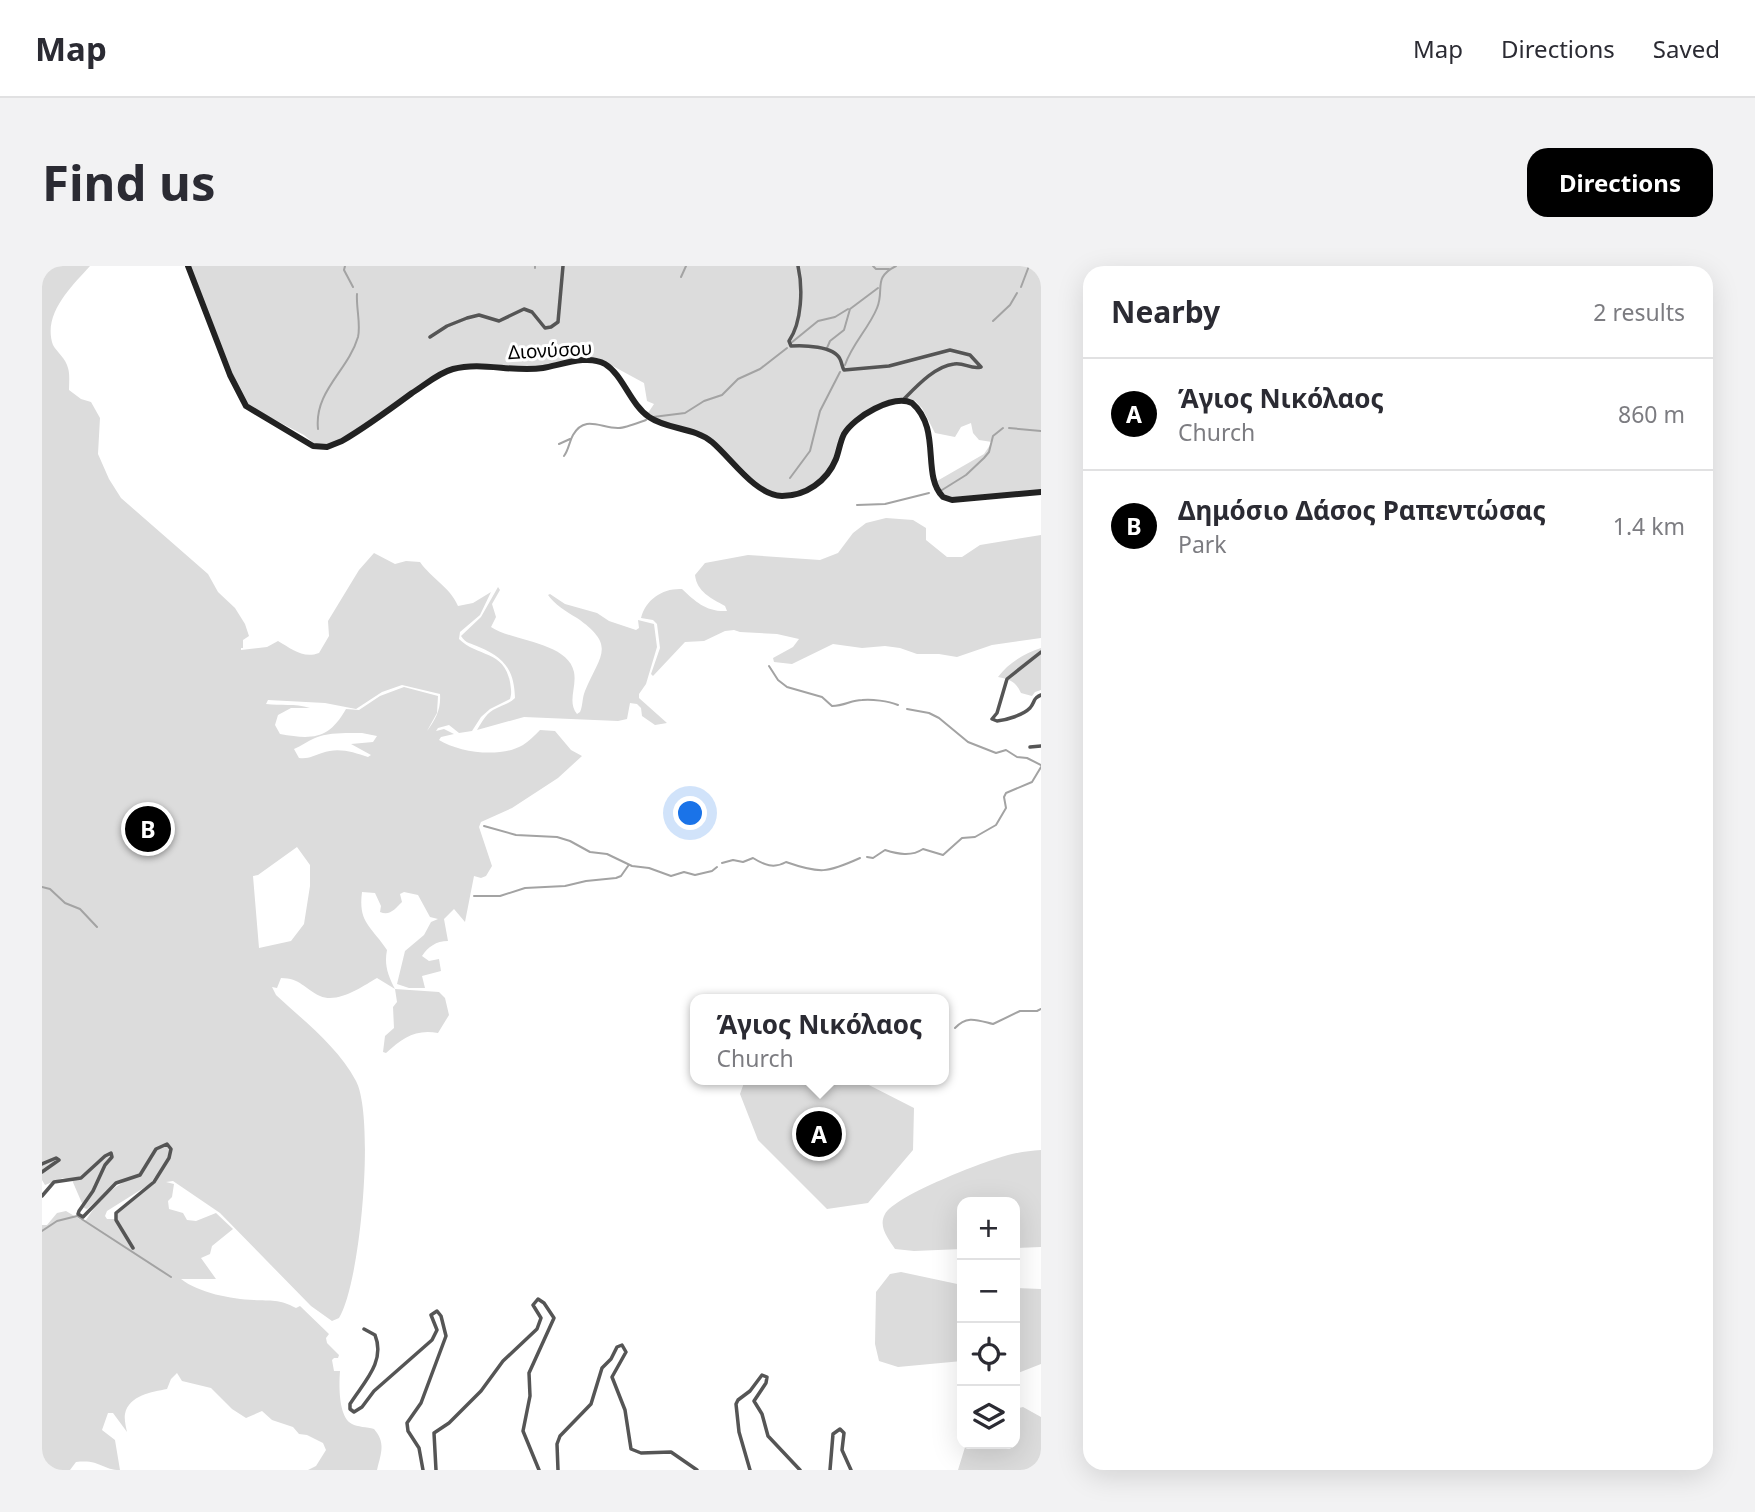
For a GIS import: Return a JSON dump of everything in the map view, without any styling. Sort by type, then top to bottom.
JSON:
[{"type":"main road","name":"Διονύσου","points":[[188,266],[244,404],[257,415],[317,447],[331,446],[347,438],[452,369],[471,366],[528,370],[593,360],[610,368],[634,403],[649,417],[665,425],[704,436],[761,490],[773,495],[788,495],[809,490],[826,476],[836,460],[843,437],[852,424],[888,403],[903,400]]},
{"type":"main road","points":[[903,400],[915,405],[926,422],[935,483],[943,497],[952,500],[1041,492]]},
{"type":"street","points":[[430,337],[467,318],[481,315],[501,320],[524,309],[532,313],[545,328],[551,327],[558,322],[564,266]]},
{"type":"street","points":[[799,266],[802,292],[798,319],[789,341],[791,346],[806,344],[835,354],[840,358],[844,370],[889,366],[950,350],[970,355],[980,363],[981,367],[977,369],[955,363],[942,368],[915,387],[903,400]]},
{"type":"street","points":[[1041,652],[1007,679],[997,713],[992,719],[997,721],[1014,716],[1030,708],[1035,698],[1041,695]]},
{"type":"street","points":[[1030,747],[1041,746]]},
{"type":"street","points":[[42,1196],[50,1185],[57,1181],[80,1178],[111,1153],[112,1157],[79,1211],[78,1214],[83,1217],[117,1183],[141,1175],[156,1149],[167,1144],[171,1155],[154,1182],[116,1213],[116,1220],[133,1248]]},
{"type":"street","points":[[42,1164],[56,1158],[59,1160],[42,1172]]},
{"type":"street","points":[[436,1470],[432,1437],[434,1433],[448,1424],[481,1391],[504,1360],[539,1326],[541,1318],[533,1306],[538,1299],[554,1318],[529,1375],[531,1394],[523,1431],[539,1470]]},
{"type":"street","points":[[365,1329],[374,1334],[379,1349],[372,1371],[350,1404],[350,1409],[354,1412],[415,1352],[432,1340],[437,1330],[431,1315],[437,1311],[441,1316],[446,1336],[421,1403],[406,1424],[418,1446],[424,1470]]},
{"type":"street","points":[[558,1470],[557,1444],[560,1436],[593,1401],[602,1368],[622,1345],[626,1352],[612,1377],[625,1410],[631,1449],[646,1453],[671,1452],[697,1470]]},
{"type":"street","points":[[750,1470],[739,1432],[736,1404],[762,1374],[767,1377],[767,1381],[754,1399],[762,1414],[766,1432],[800,1470]]},
{"type":"street","points":[[830,1470],[833,1434],[840,1429],[844,1433],[842,1450],[851,1470]]},
{"type":"shaded area","points":[[42,266],[90,266],[61,301],[52,322],[53,345],[69,370],[69,390],[81,399],[91,402],[100,418],[98,454],[121,498],[208,574],[218,592],[235,608],[249,636],[243,640],[241,650],[267,647],[278,641],[303,654],[319,653],[329,636],[328,621],[359,570],[374,553],[395,564],[406,561],[420,562],[450,593],[458,606],[473,603],[491,592],[480,615],[460,632],[459,639],[502,664],[511,689],[510,699],[490,709],[472,731],[459,733],[449,725],[438,728],[436,731],[444,729],[454,734],[439,740],[469,751],[492,753],[523,745],[540,730],[555,731],[571,750],[582,756],[558,778],[512,808],[481,822],[479,827],[492,866],[486,876],[474,876],[465,922],[454,909],[444,919],[448,941],[433,945],[422,956],[429,961],[439,959],[441,971],[422,976],[425,988],[409,988],[397,984],[405,951],[424,935],[431,922],[438,919],[430,917],[418,895],[404,892],[400,894],[402,902],[387,913],[380,912],[381,906],[375,893],[362,892],[361,902],[364,918],[387,950],[387,970],[395,989],[377,978],[335,998],[320,996],[288,978],[281,978],[277,988],[272,987],[276,995],[340,1057],[356,1081],[362,1100],[365,1162],[363,1200],[354,1271],[339,1318],[332,1321],[311,1306],[220,1213],[173,1181],[166,1182],[174,1184],[172,1197],[168,1201],[169,1209],[183,1213],[187,1220],[196,1221],[216,1213],[233,1229],[212,1246],[210,1254],[201,1258],[216,1279],[181,1279],[197,1288],[226,1297],[280,1302],[296,1308],[300,1306],[329,1334],[327,1343],[339,1355],[332,1360],[334,1371],[340,1371],[340,1400],[344,1415],[352,1424],[374,1429],[380,1439],[382,1448],[377,1470],[308,1470],[316,1466],[326,1450],[323,1443],[299,1434],[293,1427],[272,1420],[262,1411],[246,1418],[232,1409],[211,1388],[182,1381],[177,1373],[167,1389],[131,1402],[125,1414],[127,1432],[113,1413],[108,1413],[102,1430],[115,1440],[120,1470],[84,1461],[76,1462],[70,1470],[42,1470],[42,1225],[47,1225],[57,1213],[66,1211],[86,1220],[110,1192],[142,1173],[116,1182],[87,1209],[84,1208],[72,1180],[63,1178],[45,1185],[42,1180]],"holes":[[[402,685],[440,694],[437,714],[427,731],[437,713],[438,696],[404,687],[380,696],[359,710],[346,709],[326,732],[311,737],[280,734],[275,725],[278,715],[291,708],[310,708],[266,704],[268,700],[325,703],[356,709],[382,692]],[[338,733],[377,736],[373,742],[351,744],[371,755],[368,757],[334,750],[299,758],[294,749],[320,736]],[[297,847],[310,865],[310,886],[304,924],[291,941],[259,948],[253,876]],[[158,1177],[156,1182],[117,1213],[117,1219],[107,1219],[107,1211]]]},
{"type":"shaded area","points":[[190,266],[1041,266],[1041,490],[955,498],[943,494],[937,481],[984,454],[992,442],[979,440],[973,433],[971,423],[961,427],[955,437],[935,433],[922,408],[915,401],[899,398],[889,400],[849,424],[835,458],[824,476],[803,491],[772,493],[762,487],[712,440],[667,424],[648,413],[654,404],[647,401],[644,383],[598,358],[527,368],[457,366],[343,439],[330,445],[316,445],[304,435],[250,407],[239,390]]},
{"type":"shaded area","points":[[886,518],[913,520],[926,528],[926,540],[947,557],[962,557],[980,545],[1041,535],[1041,638],[992,645],[957,657],[917,654],[885,646],[862,648],[833,644],[792,664],[774,662],[773,658],[793,647],[799,639],[734,630],[725,631],[704,641],[685,642],[653,676],[651,674],[660,648],[657,624],[653,620],[641,618],[651,600],[668,590],[682,589],[707,608],[727,611],[725,606],[706,594],[696,581],[695,575],[705,563],[748,555],[820,560],[838,553],[853,533],[866,523]]},
{"type":"shaded area","points":[[498,587],[500,590],[492,604],[496,617],[491,627],[550,648],[570,662],[575,678],[572,699],[577,714],[600,659],[601,644],[589,628],[557,605],[548,595],[636,630],[639,628],[638,620],[654,624],[657,647],[639,698],[667,723],[655,725],[642,716],[641,708],[637,704],[630,703],[627,719],[618,721],[524,717],[477,730],[490,712],[515,698],[513,680],[502,661],[461,636],[481,617]]},
{"type":"shaded area","points":[[1041,648],[1041,690],[1032,696],[1021,693],[1012,682],[998,677],[1017,659]]},
{"type":"shaded area","points":[[395,989],[439,992],[445,998],[449,1015],[438,1033],[423,1032],[410,1036],[386,1053],[383,1052],[385,1036],[394,1028],[393,1007],[397,1002]]},
{"type":"shaded area","points":[[743,1085],[869,1085],[914,1108],[913,1150],[868,1203],[827,1209],[758,1140],[740,1094]]},
{"type":"shaded area","points":[[1041,1150],[1041,1247],[1020,1248],[1020,1197],[957,1197],[957,1249],[895,1249],[883,1228],[885,1214],[892,1206],[942,1180],[1012,1154]]},
{"type":"shaded area","points":[[901,1272],[957,1284],[957,1361],[898,1367],[879,1361],[875,1344],[876,1292],[890,1274]]},
{"type":"shaded area","points":[[1020,1288],[1041,1289],[1041,1364],[1020,1372]]},
{"type":"shaded area","points":[[1020,1408],[1041,1417],[1041,1470],[958,1470],[964,1449],[1020,1449]]},
{"type":"waterway","points":[[345,266],[344,270],[353,287]]},
{"type":"waterway","points":[[681,277],[686,266]]},
{"type":"waterway","points":[[873,266],[876,269],[889,269]]},
{"type":"waterway","points":[[845,365],[877,308],[884,275],[896,266]]},
{"type":"waterway","points":[[1021,287],[1029,266]]},
{"type":"waterway","points":[[827,348],[830,341],[844,330],[850,309],[878,288]]},
{"type":"waterway","points":[[993,321],[1010,305],[1017,293]]},
{"type":"waterway","points":[[318,429],[321,403],[358,337],[357,294]]},
{"type":"waterway","points":[[791,343],[818,321],[835,317],[848,309]]},
{"type":"waterway","points":[[653,417],[685,413],[704,401],[722,395],[738,379],[760,369],[787,348]]},
{"type":"waterway","points":[[790,478],[810,451],[820,411],[840,372]]},
{"type":"waterway","points":[[564,456],[573,435],[583,425],[619,428],[646,420]]},
{"type":"waterway","points":[[942,490],[966,475],[984,458],[989,452],[993,436],[1003,428]]},
{"type":"waterway","points":[[1009,428],[1041,431]]},
{"type":"waterway","points":[[559,444],[570,439]]},
{"type":"waterway","points":[[857,505],[885,504],[929,493]]},
{"type":"waterway","points":[[769,666],[778,680],[787,687],[822,697],[832,706],[858,700],[885,701],[898,705]]},
{"type":"waterway","points":[[907,709],[929,713],[939,718],[968,742],[996,753],[1006,750],[1017,757],[1027,758],[1041,765]]},
{"type":"waterway","points":[[867,857],[873,858],[885,850],[909,854],[923,849],[943,855],[962,838],[975,837],[996,825],[1006,808],[1006,793],[1032,782],[1041,767]]},
{"type":"waterway","points":[[484,826],[516,835],[557,837],[590,852],[607,854],[632,866],[649,868],[671,876],[684,872],[695,875],[717,867]]},
{"type":"waterway","points":[[722,863],[733,860],[743,862],[753,858],[769,865],[786,862],[807,869],[823,870],[860,858]]},
{"type":"waterway","points":[[474,896],[500,896],[525,888],[565,886],[616,878],[621,876],[628,866]]},
{"type":"waterway","points":[[42,887],[50,889],[65,903],[80,909],[97,927]]},
{"type":"waterway","points":[[955,1028],[968,1020],[993,1024],[1020,1011],[1041,1009]]},
{"type":"waterway","points":[[42,1231],[57,1221],[77,1216],[171,1277]]},
{"type":"place","name":"Δημόσιο Δάσος Ραπεντώσας","points":[[148,829]]},
{"type":"place","name":"Άγιος Νικόλαος","points":[[819,1134]]}]
